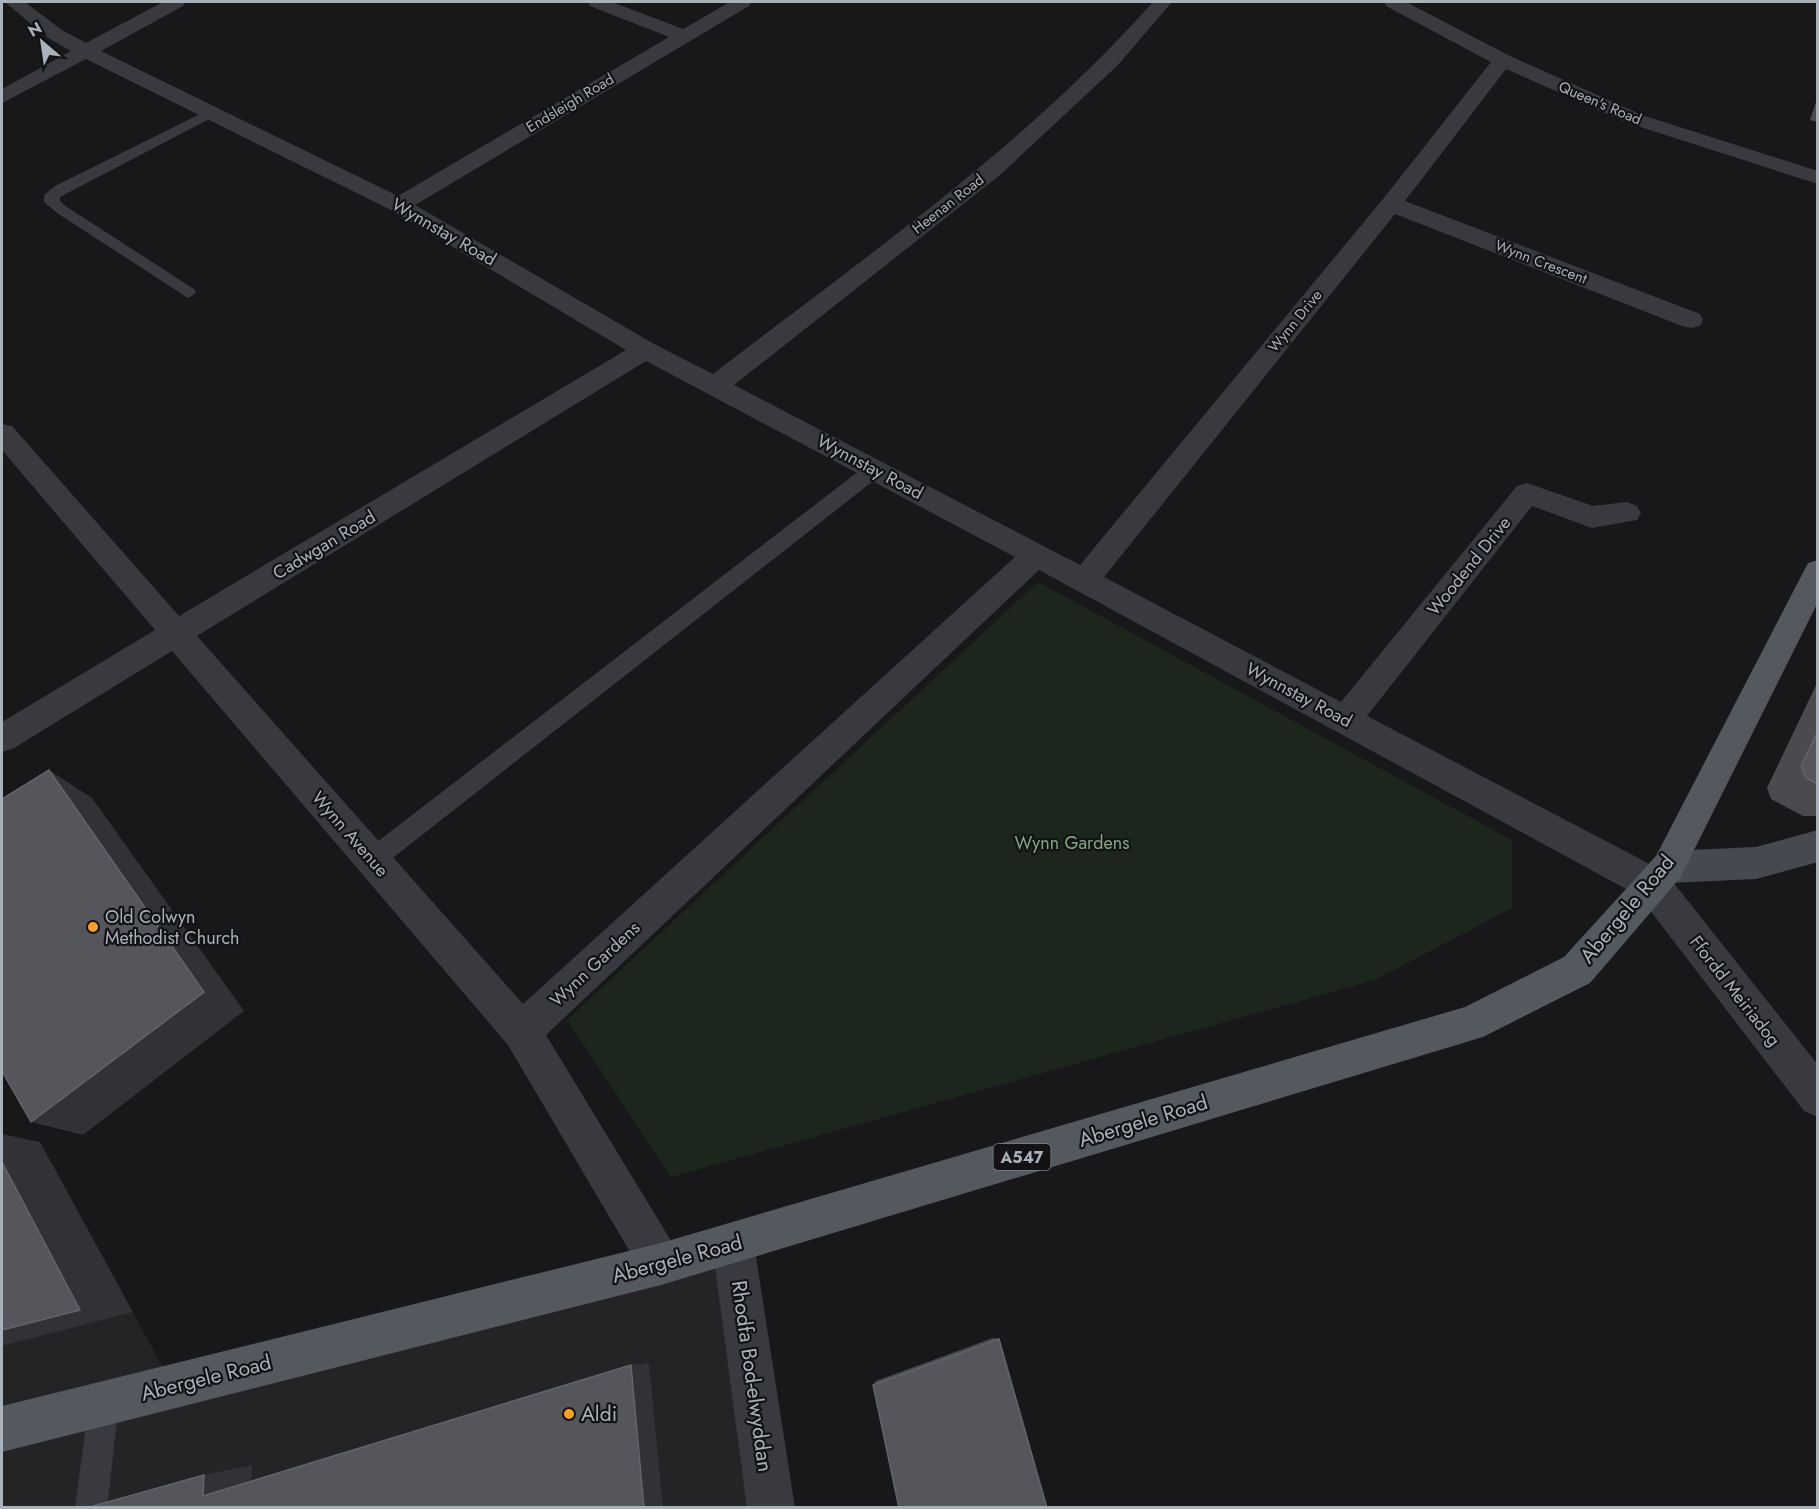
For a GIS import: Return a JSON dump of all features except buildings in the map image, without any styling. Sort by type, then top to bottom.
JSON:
[{"type":"main road","name":"Abergele Road","points":[[2,1429],[661,1264],[1470,1024],[1577,970],[1660,876],[1818,571]]},
{"type":"street","name":"Wynnstay Road","points":[[14,2],[55,34],[87,52],[399,205],[645,350],[875,469],[1345,720],[1660,876]]},
{"type":"street","points":[[2,97],[176,2]]},
{"type":"street","points":[[597,2],[683,36]]},
{"type":"street","name":"Endsleigh Road","points":[[399,205],[742,2]]},
{"type":"street","name":"Heenan Road","points":[[715,386],[992,170],[1111,61],[1163,2]]},
{"type":"street","name":"Queen's Road","points":[[1393,2],[1503,60],[1635,119],[1818,178]]},
{"type":"street","name":"Wynn Drive","points":[[1084,581],[1391,204],[1503,60]]},
{"type":"street","name":"Wynn Crescent","points":[[1391,204],[1691,320]]},
{"type":"street","name":"Cadwgan Road","points":[[2,738],[645,350]]},
{"type":"street","name":"Wynn Avenue","points":[[2,433],[522,1031],[661,1264]]},
{"type":"street","name":"Woodend Drive","points":[[1345,720],[1527,494],[1592,517],[1627,513]]},
{"type":"street","name":"Wynn Gardens","points":[[522,1031],[1037,555]]},
{"type":"street","points":[[1660,876],[1756,863],[1818,846]]},
{"type":"street","name":"Ffordd Meiriadog","points":[[1660,876],[1818,1097]]},
{"type":"street","name":"Rhodfa Bod-elwyddan","points":[[733,1244],[771,1508]]},
{"type":"lane","points":[[188,293],[62,210],[52,202],[52,195],[210,112]]},
{"type":"lane","points":[[372,860],[875,469]]},
{"type":"lane","points":[[91,1508],[104,1403]]},
{"type":"shaded area","points":[[40,1142],[173,1386],[733,1244],[771,1507],[2,1507],[2,1152]]},
{"type":"green space","name":"Wynn Gardens","points":[[1038,582],[1512,840],[1512,908],[1375,980],[671,1177],[567,1020]]},
{"type":"place","name":"Old Colwyn Methodist Church","points":[[93,927]]},
{"type":"place","name":"Aldi","points":[[569,1414]]}]
